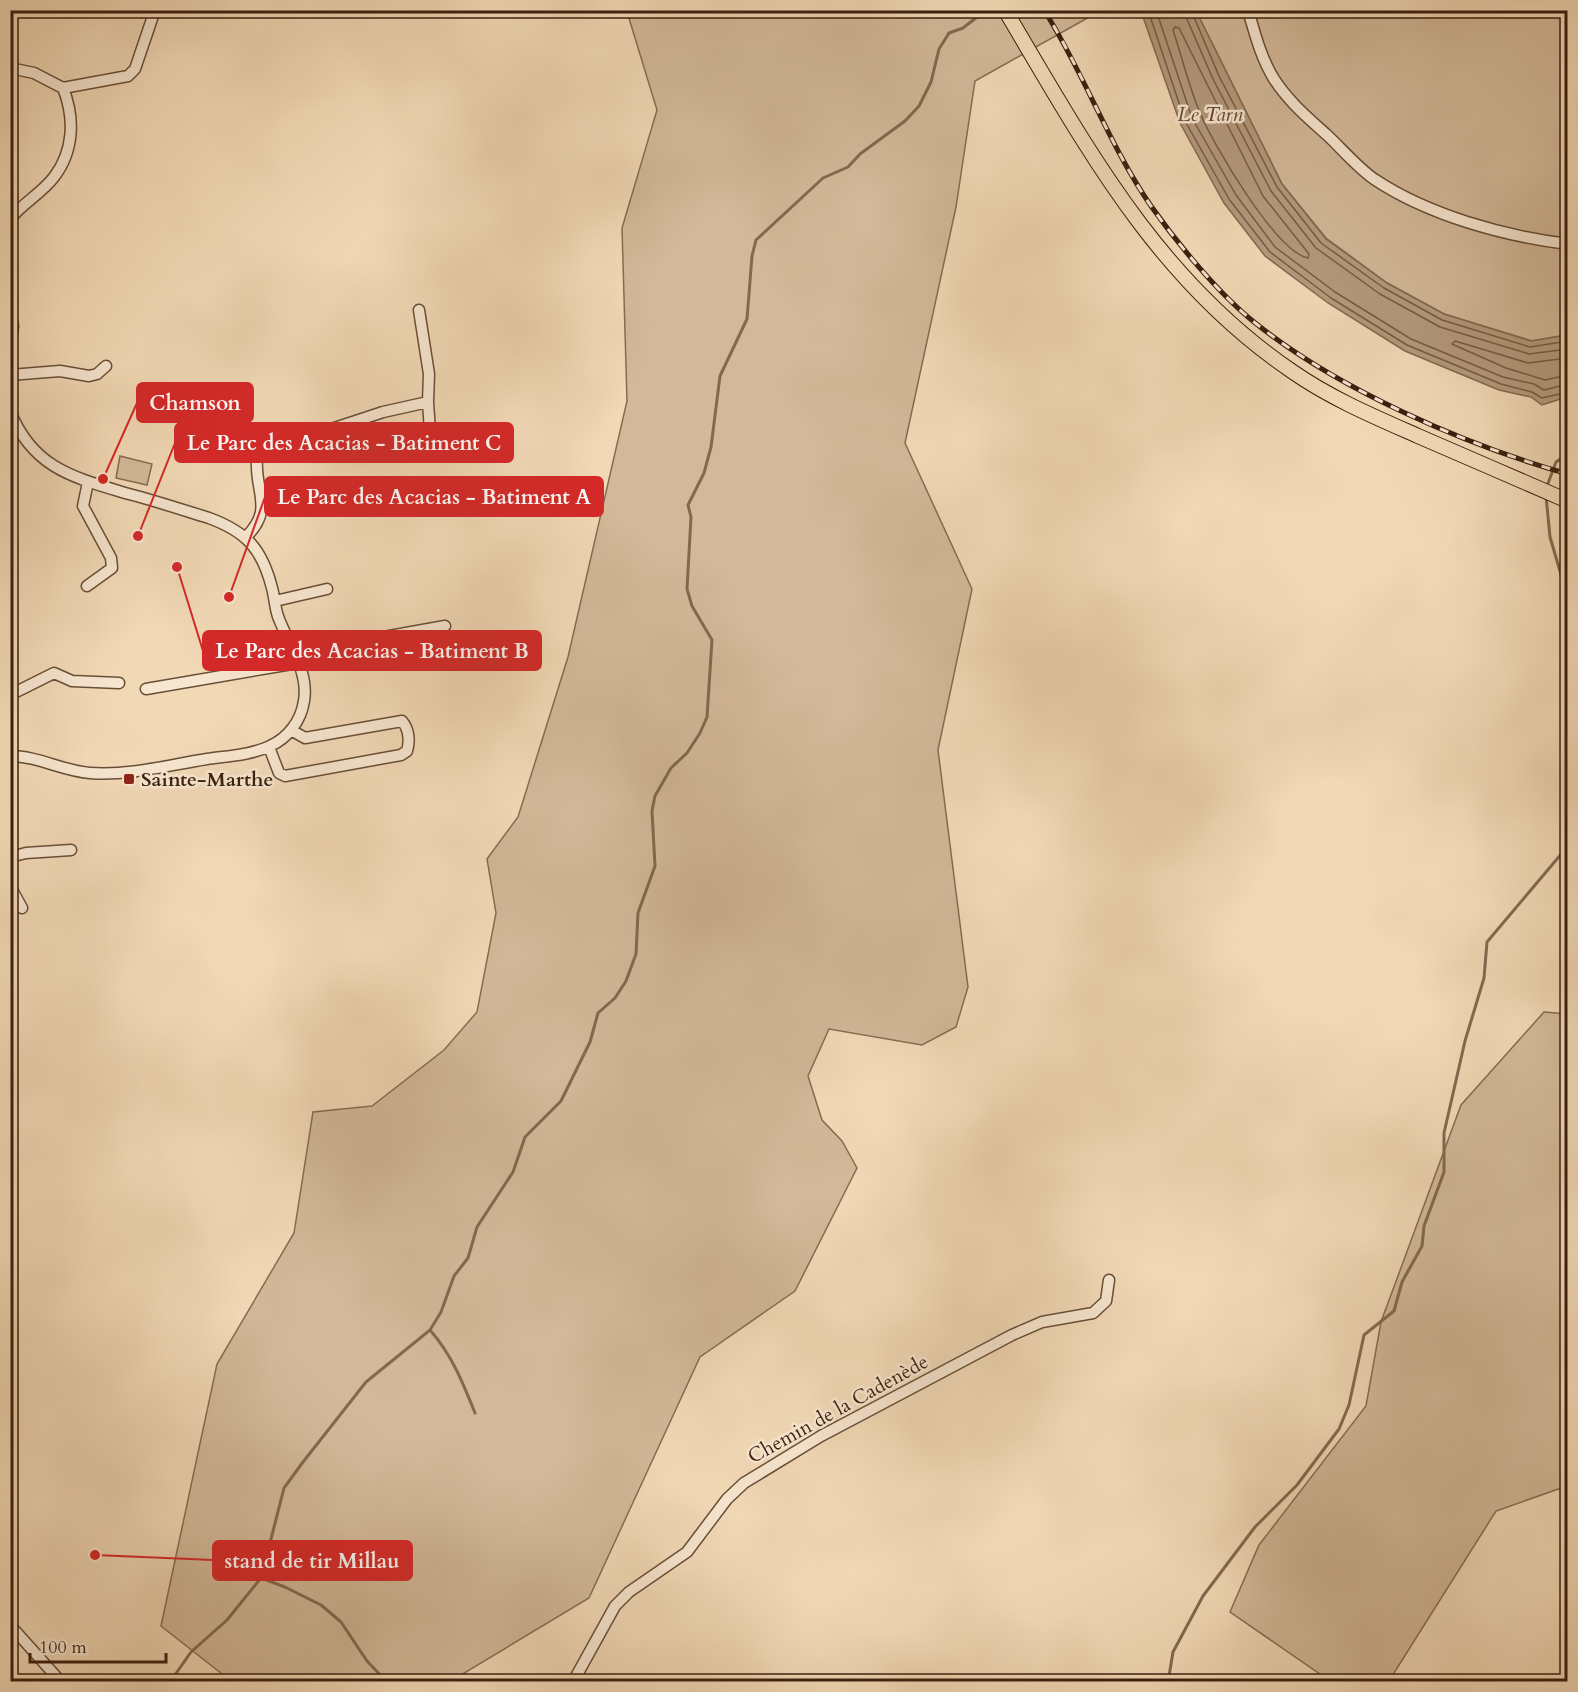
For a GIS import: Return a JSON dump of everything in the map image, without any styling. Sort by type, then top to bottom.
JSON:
[{"type":"main road","points":[[1005,10],[1098,164],[1147,236],[1191,287],[1233,326],[1294,373],[1337,398],[1568,501]]},
{"type":"street","points":[[10,68],[34,73],[63,88],[128,76],[135,69],[155,10]]},
{"type":"street","points":[[1248,10],[1260,50],[1280,87],[1293,104],[1372,177],[1416,201],[1480,226],[1522,238],[1568,244]]},
{"type":"street","points":[[10,219],[54,177],[62,163],[72,132],[69,103],[63,88]]},
{"type":"street","points":[[10,308],[13,326],[10,350]]},
{"type":"street","points":[[419,310],[429,374],[431,446],[465,449]]},
{"type":"street","points":[[10,375],[60,371],[89,376],[97,374],[106,366]]},
{"type":"street","points":[[246,537],[261,521],[263,512],[256,476],[257,456],[265,451],[383,412],[428,402]]},
{"type":"street","points":[[10,411],[18,430],[38,455],[69,476],[209,518],[228,525],[246,537],[264,563],[278,618],[297,658],[304,683],[304,701],[298,719],[291,730],[269,747],[256,751],[117,773],[90,773],[34,758],[10,756]]},
{"type":"street","points":[[87,586],[112,568],[111,558],[83,506],[88,482]]},
{"type":"street","points":[[275,601],[327,589]]},
{"type":"street","points":[[146,689],[445,626]]},
{"type":"street","points":[[10,695],[54,674],[72,681],[119,683]]},
{"type":"street","points":[[269,747],[279,773],[285,776],[401,755],[407,751],[409,743],[406,725],[402,721],[305,738],[291,730]]},
{"type":"street","points":[[10,857],[26,853],[71,850]]},
{"type":"street","points":[[10,886],[22,908]]},
{"type":"street","name":"Chemin de la Cadenède","points":[[573,1682],[615,1606],[629,1592],[687,1552],[727,1499],[744,1483],[821,1436],[1012,1335],[1042,1323],[1093,1313],[1106,1301],[1109,1280]]},
{"type":"street","points":[[10,1625],[61,1682]]},
{"type":"shaded area","points":[[622,11],[1100,11],[975,81],[956,207],[905,443],[972,589],[938,750],[968,987],[956,1027],[922,1045],[829,1029],[808,1076],[822,1120],[842,1141],[857,1168],[795,1291],[700,1357],[589,1598],[451,1681],[231,1681],[161,1626],[217,1364],[294,1233],[313,1112],[372,1106],[444,1050],[477,1012],[496,913],[487,859],[518,817],[568,657],[627,401],[622,228],[657,110],[628,15]]},
{"type":"shaded area","points":[[1196,11],[1567,11],[1567,335],[1532,341],[1444,314],[1387,283],[1326,238],[1282,184]]},
{"type":"shaded area","points":[[120,456],[152,464],[147,485],[116,478]]},
{"type":"shaded area","points":[[1544,1012],[1568,1014],[1567,1486],[1496,1511],[1389,1681],[1330,1681],[1230,1612],[1259,1545],[1366,1406],[1381,1322],[1461,1105]]},
{"type":"water","name":"Le Tarn","points":[[1141,11],[1196,11],[1282,184],[1326,239],[1387,283],[1444,314],[1531,341],[1567,335],[1567,397],[1542,405],[1531,397],[1499,390],[1405,351],[1328,303],[1265,256],[1224,203],[1180,123]]},
{"type":"waterway","points":[[170,1682],[191,1652],[227,1620],[261,1578],[284,1488],[303,1462],[366,1382],[430,1330],[441,1312],[454,1276],[468,1258],[477,1227],[513,1172],[525,1137],[561,1101],[590,1042],[598,1013],[615,998],[626,981],[636,954],[638,913],[655,866],[652,811],[655,796],[671,768],[687,753],[707,717],[712,640],[692,606],[687,589],[691,517],[688,505],[704,473],[711,447],[720,376],[747,319],[752,256],[756,240],[823,178],[848,167],[860,154],[905,121],[919,106],[931,82],[939,49],[949,33],[963,28],[986,10]]},
{"type":"waterway","points":[[1547,486],[1556,462],[1568,454]]},
{"type":"waterway","points":[[1546,496],[1550,537],[1562,578],[1563,605],[1568,609]]},
{"type":"waterway","points":[[1168,1682],[1173,1652],[1203,1596],[1255,1527],[1297,1485],[1339,1429],[1349,1405],[1364,1335],[1394,1311],[1402,1282],[1422,1246],[1424,1226],[1444,1172],[1444,1133],[1465,1041],[1484,978],[1487,942],[1568,846]]},
{"type":"waterway","points":[[430,1330],[451,1359],[475,1413]]},
{"type":"waterway","points":[[261,1578],[321,1605],[341,1622],[367,1661],[387,1682]]},
{"type":"railway","points":[[1044,10],[1072,59],[1122,158],[1151,206],[1199,267],[1254,322],[1287,347],[1324,370],[1404,412],[1487,447],[1568,474]]},
{"type":"place","name":"Chamson","points":[[103,479]]},
{"type":"place","name":"Le Parc des Acacias - Batiment C","points":[[138,536]]},
{"type":"place","name":"Le Parc des Acacias - Batiment B","points":[[177,567]]},
{"type":"place","name":"Le Parc des Acacias - Batiment A","points":[[229,597]]},
{"type":"place","name":"Sainte-Marthe","points":[[129,779]]},
{"type":"place","name":"stand de tir Millau","points":[[95,1555]]}]
